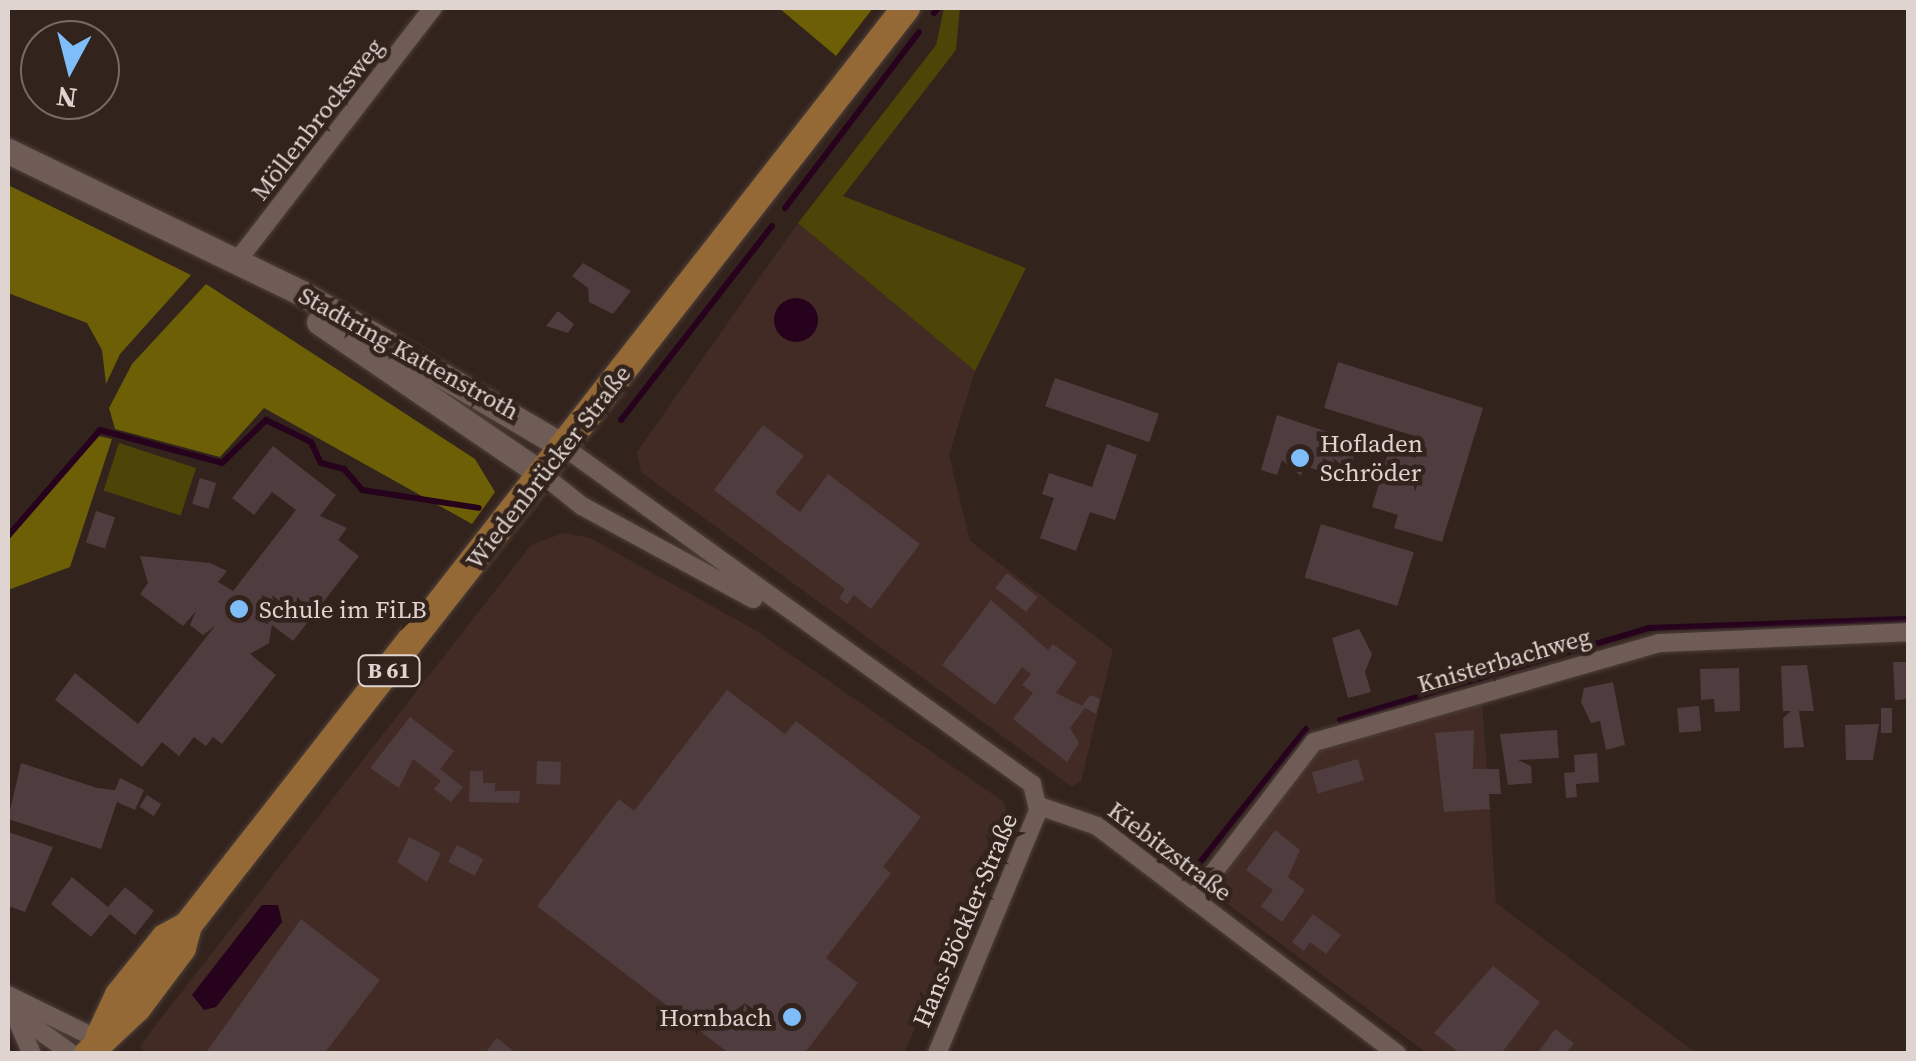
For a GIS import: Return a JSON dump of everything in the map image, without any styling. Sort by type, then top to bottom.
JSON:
[{"type":"main road","name":"Wiedenbrücker Straße","points":[[94,1046],[137,1008],[182,948],[188,925],[906,8]]},
{"type":"main road","name":"Stadtring Kattenstroth","points":[[8,150],[244,263],[527,419],[564,447]]},
{"type":"main road","name":"Stadtring Kattenstroth","points":[[244,263],[543,476]]},
{"type":"street","name":"Möllenbrocksweg","points":[[244,263],[434,8]]},
{"type":"street","points":[[564,447],[814,633],[1018,772],[1039,806]]},
{"type":"street","points":[[543,476],[582,506],[814,633]]},
{"type":"street","name":"Knisterbachweg","points":[[1193,899],[1314,742],[1659,643],[1908,632]]},
{"type":"street","name":"Kiebitzstraße","points":[[1039,806],[1080,815],[1397,1054]]},
{"type":"street","name":"Hans-Böckler-Straße","points":[[937,1054],[1039,806]]},
{"type":"street","points":[[9,1003],[94,1046]]},
{"type":"street","points":[[9,1003],[32,1054]]},
{"type":"street","points":[[9,1003],[72,1054]]},
{"type":"shaded area","points":[[779,8],[873,8],[836,56]]},
{"type":"shaded area","points":[[944,8],[960,8],[956,50],[843,196],[1026,268],[975,371],[798,223],[936,45]]},
{"type":"shaded area","points":[[8,185],[191,275],[120,354],[106,384],[102,350],[87,323],[8,293]]},
{"type":"shaded area","points":[[798,223],[975,371],[949,455],[970,541],[1113,650],[1081,781],[1072,787],[641,472],[637,452]]},
{"type":"shaded area","points":[[206,284],[475,459],[495,492],[472,524],[264,408],[220,457],[115,429],[109,408],[132,364]]},
{"type":"shaded area","points":[[796,298],[812,304],[818,320],[812,336],[796,342],[780,336],[774,320],[780,304]]},
{"type":"shaded area","points":[[99,436],[112,439],[70,567],[8,590],[8,540]]},
{"type":"shaded area","points":[[119,443],[196,468],[181,516],[104,491]]},
{"type":"shaded area","points":[[563,533],[590,538],[755,630],[1004,802],[1008,818],[904,1053],[148,1054],[140,1047],[151,1031],[531,545]]},
{"type":"shaded area","points":[[1482,699],[1496,903],[1696,1053],[1427,1053],[1218,897],[1215,879],[1317,749]]},
{"type":"shaded area","points":[[262,905],[278,905],[282,922],[216,1007],[204,1010],[192,995]]},
{"type":"building","points":[[583,263],[631,291],[613,314],[589,302],[588,288],[572,276]]},
{"type":"building","points":[[558,311],[574,324],[568,333],[546,326]]},
{"type":"building","points":[[1338,362],[1483,408],[1442,542],[1394,528],[1398,515],[1372,507],[1389,450],[1416,458],[1421,438],[1324,408]]},
{"type":"building","points":[[1055,378],[1159,414],[1149,442],[1045,406]]},
{"type":"building","points":[[1277,415],[1358,442],[1347,479],[1304,466],[1301,476],[1282,460],[1277,475],[1261,470]]},
{"type":"building","points":[[763,425],[804,456],[775,493],[800,512],[828,474],[920,544],[871,609],[854,595],[847,604],[839,598],[845,589],[714,490]]},
{"type":"building","points":[[1107,444],[1137,455],[1115,520],[1090,512],[1076,551],[1040,538],[1054,498],[1042,494],[1049,473],[1092,487]]},
{"type":"building","name":"Schule im FiLB","points":[[273,446],[336,495],[320,516],[347,528],[338,540],[359,556],[293,641],[272,625],[269,643],[250,654],[276,675],[222,744],[213,737],[206,746],[194,737],[179,756],[162,742],[142,767],[55,700],[75,673],[138,724],[215,626],[203,635],[190,625],[196,611],[183,626],[140,594],[148,583],[140,556],[210,563],[227,571],[218,582],[233,591],[296,510],[272,492],[254,515],[232,498]]},
{"type":"building","points":[[200,478],[216,483],[208,509],[192,504]]},
{"type":"building","points":[[96,511],[115,517],[105,549],[86,542]]},
{"type":"building","points":[[1321,524],[1414,552],[1397,606],[1305,578]]},
{"type":"building","points":[[1007,573],[1038,597],[1026,612],[995,588]]},
{"type":"building","points":[[991,600],[1048,650],[1053,644],[1077,662],[1056,693],[1082,706],[1090,695],[1100,699],[1096,714],[1085,708],[1070,728],[1079,743],[1067,762],[1013,719],[1033,693],[1022,685],[1031,674],[1022,667],[995,705],[942,665]]},
{"type":"building","points":[[1359,629],[1372,654],[1365,672],[1371,692],[1348,698],[1332,638]]},
{"type":"building","points":[[1893,662],[1908,662],[1908,699],[1895,700]]},
{"type":"building","points":[[1807,665],[1814,711],[1799,711],[1804,747],[1784,748],[1783,718],[1791,711],[1783,711],[1781,666]]},
{"type":"building","points":[[1739,668],[1740,711],[1715,712],[1714,699],[1701,700],[1700,669]]},
{"type":"building","points":[[1613,682],[1625,745],[1606,750],[1600,721],[1591,723],[1581,702],[1584,688]]},
{"type":"building","points":[[727,690],[785,734],[796,721],[921,817],[883,867],[891,873],[826,958],[858,983],[804,1054],[730,1054],[537,906],[619,799],[634,811]]},
{"type":"building","points":[[1699,706],[1701,731],[1679,733],[1677,708]]},
{"type":"building","points":[[1881,708],[1892,708],[1892,733],[1881,733]]},
{"type":"building","points":[[410,717],[454,751],[440,769],[463,787],[451,802],[434,789],[441,781],[413,759],[399,788],[370,768]]},
{"type":"building","points":[[1879,724],[1873,760],[1846,760],[1845,725]]},
{"type":"building","points":[[1474,730],[1473,769],[1499,769],[1501,794],[1489,794],[1490,809],[1444,812],[1435,733]]},
{"type":"building","points":[[1557,730],[1559,758],[1518,760],[1531,766],[1532,783],[1508,785],[1500,734]]},
{"type":"building","points":[[1597,753],[1599,782],[1576,784],[1577,797],[1566,798],[1564,773],[1575,772],[1574,755]]},
{"type":"building","points":[[1358,759],[1364,780],[1318,793],[1312,772]]},
{"type":"building","points":[[537,761],[561,762],[560,785],[536,784]]},
{"type":"building","points":[[21,763],[97,788],[115,790],[120,778],[144,790],[135,810],[117,802],[101,849],[8,819]]},
{"type":"building","points":[[470,771],[483,771],[483,783],[495,783],[495,791],[520,791],[519,803],[469,802]]},
{"type":"building","points":[[147,795],[161,804],[154,816],[139,807]]},
{"type":"building","points":[[1275,830],[1300,850],[1288,877],[1305,890],[1282,922],[1261,906],[1273,890],[1246,870]]},
{"type":"building","points":[[8,832],[53,847],[25,912],[8,906]]},
{"type":"building","points":[[409,837],[441,853],[427,882],[397,862]]},
{"type":"building","points":[[457,845],[483,859],[475,876],[448,862]]},
{"type":"building","points":[[72,877],[108,907],[125,887],[154,911],[135,935],[110,914],[91,937],[51,904]]},
{"type":"building","points":[[1313,914],[1341,935],[1326,954],[1310,942],[1304,951],[1292,942]]},
{"type":"building","points":[[301,919],[380,980],[324,1054],[205,1054]]},
{"type":"building","points":[[1493,966],[1540,1002],[1501,1054],[1461,1054],[1434,1033]]},
{"type":"building","points":[[1555,1029],[1574,1043],[1566,1054],[1537,1054]]},
{"type":"building","points":[[497,1038],[517,1054],[484,1054]]},
{"type":"waterway","points":[[934,13],[938,8]]},
{"type":"waterway","points":[[785,208],[919,32]]},
{"type":"waterway","points":[[621,420],[772,226]]},
{"type":"waterway","points":[[8,536],[100,430],[222,463],[266,420],[311,442],[321,463],[344,469],[362,490],[479,508]]},
{"type":"waterway","points":[[1340,720],[1648,628],[1908,619]]},
{"type":"waterway","points":[[1197,866],[1306,729]]},
{"type":"place","name":"Hofladen Schröder","points":[[1300,458]]},
{"type":"place","name":"Schule im FiLB","points":[[239,609]]},
{"type":"place","name":"Hornbach","points":[[792,1017]]}]
